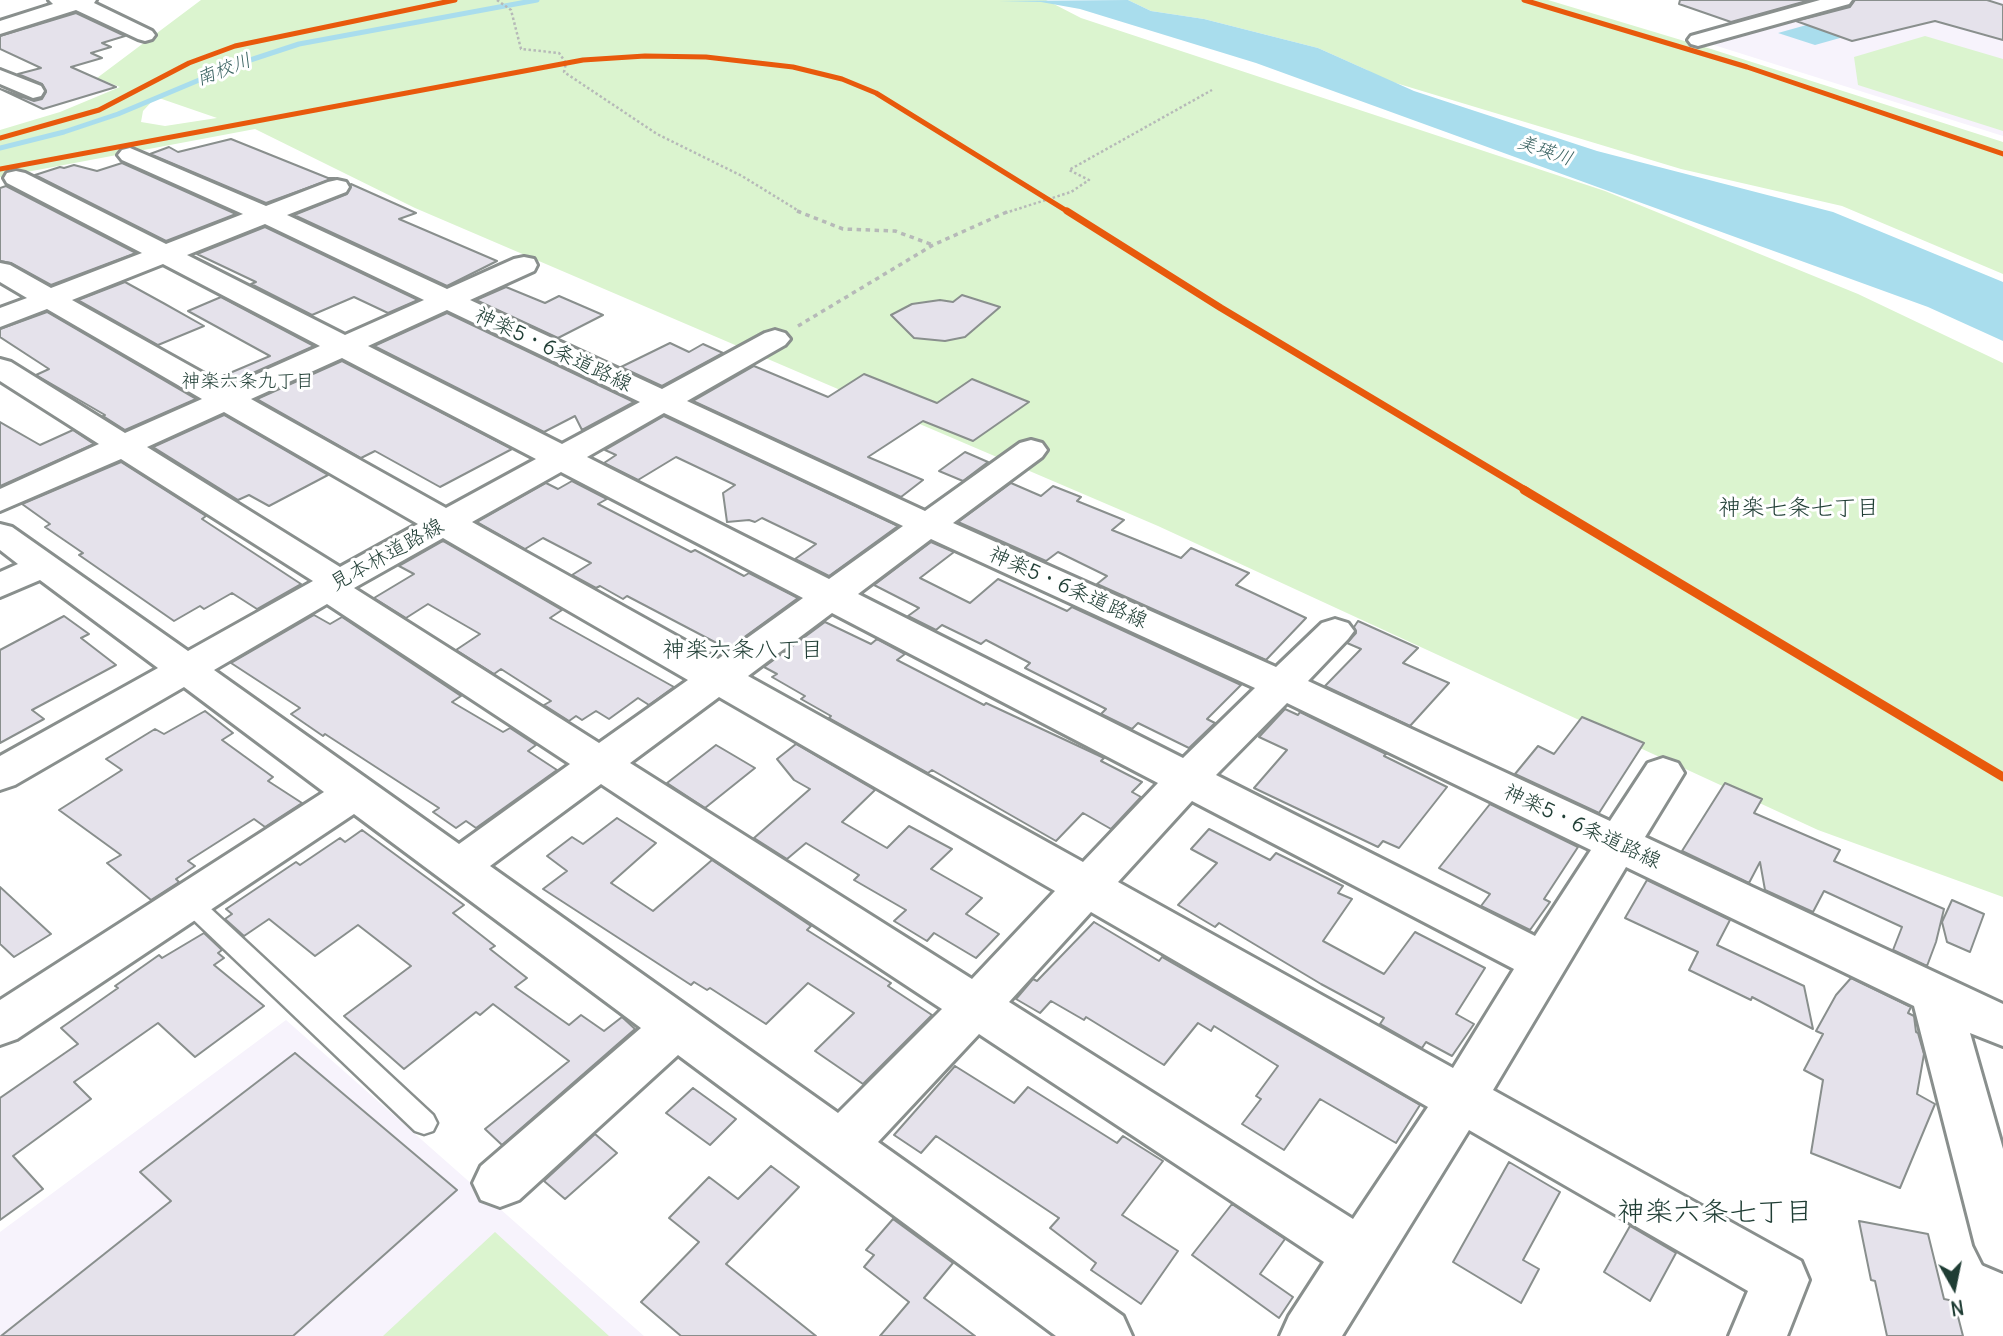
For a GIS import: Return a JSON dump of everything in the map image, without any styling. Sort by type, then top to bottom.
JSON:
[{"type":"street","points":[[1698,40],[1842,0]]},
{"type":"street","points":[[0,28],[74,1],[145,35]]},
{"type":"street","points":[[0,76],[33,91],[0,101]]},
{"type":"street","name":"神楽5・6条道路線","points":[[130,155],[266,215],[928,525],[1281,684],[2003,1026]]},
{"type":"street","points":[[16,178],[1542,962]]},
{"type":"street","points":[[0,318],[337,187]]},
{"type":"street","points":[[0,501],[524,265]]},
{"type":"street","points":[[0,271],[1781,1280],[1758,1336]]},
{"type":"street","name":"見本林道路線","points":[[0,775],[333,585],[775,340]]},
{"type":"street","points":[[0,368],[124,445],[600,763],[1361,1255]]},
{"type":"street","points":[[458,867],[1031,450]]},
{"type":"street","points":[[0,534],[1103,1336]]},
{"type":"street","points":[[0,586],[43,565]]},
{"type":"street","points":[[841,1145],[976,1006],[1187,779],[1335,631]]},
{"type":"street","points":[[1309,1336],[1462,1098],[1542,962],[1662,772]]},
{"type":"street","points":[[0,1025],[355,792]]},
{"type":"street","points":[[1935,995],[2003,1245]]},
{"type":"street","points":[[500,1183],[677,1026]]},
{"type":"lane","points":[[188,901],[424,1123]]},
{"type":"path","points":[[498,1],[511,10],[521,49],[559,53],[570,62]]},
{"type":"path","points":[[552,65],[570,62]]},
{"type":"path","points":[[570,62],[564,72],[657,134],[743,176],[794,210],[843,229],[895,231],[933,245]]},
{"type":"path","points":[[775,340],[933,245],[1018,207],[1071,192],[1089,180],[1069,170],[1212,89]]},
{"type":"path","points":[[1039,192],[1061,206]]},
{"type":"shaded area","points":[[1842,0],[2003,0],[2003,136],[1698,40]]},
{"type":"shaded area","points":[[286,1020],[644,1336],[0,1336],[0,1232]]},
{"type":"green space","points":[[201,0],[1046,0],[1081,18],[1605,191],[1858,294],[2003,363],[2003,897],[1818,830],[1158,526],[415,208],[255,129],[0,177],[0,130],[60,112],[120,87],[97,78]],"holes":[[[156,97],[217,118],[165,126],[141,122],[143,111]]]},
{"type":"green space","points":[[1128,0],[1548,0],[1711,49],[2003,142],[2003,274],[1842,206],[1681,169],[1379,78],[1318,48],[1204,19],[1151,11]]},
{"type":"green space","points":[[1925,36],[2003,59],[2003,131],[1858,85],[1854,57]]},
{"type":"green space","points":[[495,1232],[609,1336],[383,1336]]},
{"type":"water","name":"美瑛川","points":[[1128,0],[1151,11],[1204,19],[1318,48],[1414,91],[1597,151],[1833,212],[2003,282],[2003,341],[1928,307],[1256,63],[1080,9],[1041,2],[999,1]]},
{"type":"water","points":[[1835,17],[1872,29],[1815,45],[1778,33]]},
{"type":"building","points":[[1680,0],[1810,0],[1731,22],[1679,4]]},
{"type":"building","points":[[1855,0],[1987,0],[2003,5],[2003,40],[1935,21],[1852,41],[1796,21],[1850,7]]},
{"type":"building","points":[[76,13],[125,36],[102,43],[111,47],[91,53],[102,58],[71,67],[116,87],[43,109],[0,89],[34,101],[42,99],[46,92],[42,84],[18,74],[41,68],[0,49],[0,36]]},
{"type":"building","points":[[231,139],[328,178],[335,178],[266,203],[150,154],[169,147],[178,152]]},
{"type":"building","points":[[122,163],[236,214],[166,241],[35,175],[74,165],[97,171]]},
{"type":"building","points":[[351,184],[416,213],[399,219],[497,261],[447,286],[294,215],[347,194]]},
{"type":"building","points":[[6,186],[136,253],[51,285],[11,263],[0,261],[0,188]]},
{"type":"building","points":[[265,227],[418,300],[388,313],[354,297],[312,315],[251,284],[256,282],[197,254]]},
{"type":"building","points":[[125,282],[204,326],[158,345],[78,300]]},
{"type":"building","points":[[506,287],[545,303],[559,296],[603,315],[558,338],[476,300]]},
{"type":"building","points":[[962,295],[1000,307],[965,337],[945,341],[914,338],[891,315],[912,304],[940,300],[953,302]]},
{"type":"building","points":[[221,297],[314,346],[228,384],[218,378],[270,356],[188,311]]},
{"type":"building","points":[[47,312],[196,399],[125,430],[103,416],[105,415],[36,375],[49,369],[0,337],[0,329]]},
{"type":"building","points":[[447,313],[634,402],[582,430],[575,416],[544,432],[374,346]]},
{"type":"building","points":[[670,343],[689,352],[703,344],[723,353],[662,386],[621,367]]},
{"type":"building","points":[[342,361],[512,449],[440,487],[375,451],[361,458],[257,399]]},
{"type":"building","points":[[754,366],[828,397],[864,374],[937,403],[972,379],[1029,402],[973,441],[923,421],[868,457],[923,480],[901,497],[693,401]]},
{"type":"building","points":[[224,415],[328,475],[269,506],[249,495],[238,500],[153,447]]},
{"type":"building","points":[[664,416],[898,526],[829,576],[795,559],[816,544],[762,518],[755,522],[727,522],[723,493],[735,485],[676,457],[638,480],[604,463],[616,455],[605,450]]},
{"type":"building","points":[[0,422],[40,445],[73,430],[94,444],[0,486]]},
{"type":"building","points":[[965,452],[988,462],[963,481],[939,471]]},
{"type":"building","points":[[121,462],[206,516],[202,519],[301,584],[257,609],[232,593],[204,609],[200,606],[174,621],[79,555],[83,553],[45,527],[50,524],[22,504]]},
{"type":"building","points":[[572,481],[607,499],[598,504],[691,552],[695,550],[744,576],[749,573],[798,598],[728,649],[627,596],[623,599],[572,575],[591,563],[543,538],[525,549],[477,522],[546,483],[558,489]]},
{"type":"building","points":[[1011,483],[1041,496],[1053,486],[1081,497],[1077,501],[1124,520],[1112,530],[1181,558],[1191,548],[1249,573],[1236,585],[1306,618],[1266,660],[1097,584],[1107,576],[1058,552],[1046,561],[958,522]]},
{"type":"building","points":[[443,541],[562,610],[550,618],[674,687],[649,705],[638,698],[609,719],[596,711],[582,720],[576,716],[569,721],[544,705],[551,701],[501,669],[494,674],[456,650],[480,634],[428,604],[406,618],[374,598],[414,574],[399,566]]},
{"type":"building","points":[[931,542],[954,552],[920,578],[970,603],[998,579],[1067,611],[1072,607],[1241,685],[1207,719],[1215,723],[1189,748],[1138,723],[1132,729],[1101,714],[1106,709],[1025,668],[1030,663],[986,640],[981,644],[942,625],[936,630],[908,616],[919,608],[874,585]]},
{"type":"building","points":[[314,615],[330,624],[342,617],[461,696],[452,702],[503,732],[510,728],[536,745],[528,751],[557,770],[476,828],[466,821],[456,828],[433,812],[439,808],[291,714],[300,708],[231,663]]},
{"type":"building","points":[[64,616],[89,634],[81,638],[116,665],[32,710],[44,719],[0,743],[0,650]]},
{"type":"building","points":[[1358,621],[1418,648],[1403,663],[1449,683],[1410,726],[1325,686],[1361,649],[1347,643],[1356,633],[1354,627]]},
{"type":"building","points":[[825,622],[871,644],[877,639],[905,654],[897,660],[984,705],[986,703],[1104,758],[1101,761],[1142,782],[1132,792],[1141,797],[1111,829],[1083,813],[1056,841],[932,770],[928,773],[829,718],[831,716],[801,699],[805,696],[772,677],[777,674],[764,667]]},
{"type":"building","points":[[1285,709],[1298,715],[1300,712],[1447,787],[1399,848],[1383,841],[1378,847],[1254,788],[1287,750],[1259,737]]},
{"type":"building","points":[[205,711],[233,733],[222,740],[273,777],[268,781],[302,803],[265,827],[254,819],[188,861],[195,866],[176,879],[179,882],[151,900],[107,863],[121,855],[59,810],[122,770],[106,759],[155,729],[164,734]]},
{"type":"building","points":[[1582,717],[1644,743],[1599,813],[1515,774],[1538,746],[1554,754]]},
{"type":"building","points":[[796,744],[875,790],[842,822],[887,848],[909,826],[952,849],[931,869],[982,898],[966,914],[999,934],[976,958],[934,933],[927,941],[894,921],[906,910],[854,880],[859,875],[806,843],[787,859],[754,838],[810,789],[794,780],[777,759]]},
{"type":"building","points":[[716,745],[755,768],[705,808],[667,783]]},
{"type":"building","points":[[1725,783],[1762,799],[1754,813],[1840,850],[1834,861],[1944,909],[1927,966],[1893,950],[1902,927],[1824,891],[1813,912],[1765,890],[1760,862],[1749,883],[1682,851]]},
{"type":"building","points":[[1490,804],[1578,847],[1544,899],[1550,902],[1530,930],[1481,906],[1490,894],[1439,868]]},
{"type":"building","points":[[617,818],[656,843],[611,883],[653,911],[712,860],[811,926],[807,930],[891,983],[888,986],[932,1015],[863,1084],[815,1051],[854,1013],[808,983],[766,1024],[710,988],[707,990],[694,982],[691,985],[543,889],[567,871],[547,856],[572,837],[583,844]]},
{"type":"building","points":[[1209,829],[1270,860],[1276,853],[1343,886],[1338,893],[1352,899],[1323,941],[1384,974],[1415,932],[1485,968],[1456,1014],[1474,1024],[1452,1056],[1426,1042],[1422,1048],[1380,1024],[1384,1018],[1219,923],[1215,927],[1178,905],[1217,863],[1191,849]]},
{"type":"building","points":[[362,830],[464,905],[453,913],[495,946],[490,949],[527,978],[515,987],[569,1025],[581,1015],[604,1031],[622,1017],[635,1029],[502,1145],[485,1129],[569,1061],[493,1004],[480,1015],[476,1012],[404,1069],[344,1016],[411,966],[358,925],[315,956],[269,919],[244,936],[225,919],[232,914],[226,909],[296,862],[300,865],[340,838],[345,842]]},
{"type":"building","points":[[1647,880],[1730,920],[1717,945],[1804,986],[1813,1029],[1752,997],[1751,1000],[1689,970],[1698,952],[1625,918]]},
{"type":"building","points":[[0,887],[51,934],[14,957],[0,944]]},
{"type":"building","points":[[1952,900],[1984,914],[1970,952],[1947,942],[1942,922]]},
{"type":"building","points":[[1094,922],[1159,961],[1162,957],[1420,1105],[1396,1143],[1320,1099],[1284,1150],[1242,1124],[1261,1099],[1256,1096],[1278,1066],[1214,1026],[1211,1031],[1198,1023],[1164,1065],[1086,1017],[1084,1020],[1051,1001],[1040,1013],[1016,999],[1033,979],[1037,981]]},
{"type":"building","points":[[204,933],[222,950],[218,953],[224,958],[214,965],[264,1006],[195,1057],[158,1023],[74,1082],[91,1099],[13,1156],[43,1189],[0,1220],[0,1098],[78,1044],[61,1028],[159,955],[162,958]]},
{"type":"building","points":[[1851,978],[1911,1007],[1908,1013],[1914,1016],[1916,1032],[1924,1054],[1917,1094],[1935,1104],[1900,1188],[1811,1153],[1823,1080],[1804,1070],[1823,1034],[1816,1031],[1836,995]]},
{"type":"building","points":[[295,1053],[457,1190],[293,1336],[1,1336],[171,1201],[140,1172]]},
{"type":"building","points":[[955,1066],[1014,1103],[1028,1087],[1117,1143],[1123,1136],[1163,1161],[1122,1215],[1178,1251],[1141,1304],[1091,1270],[1096,1263],[1050,1228],[1059,1218],[936,1136],[921,1153],[894,1135]]},
{"type":"building","points":[[693,1088],[736,1119],[710,1145],[666,1113]]},
{"type":"building","points":[[595,1134],[617,1153],[565,1199],[544,1181]]},
{"type":"building","points":[[1509,1162],[1560,1192],[1523,1260],[1539,1269],[1521,1303],[1453,1262]]},
{"type":"building","points":[[771,1166],[799,1187],[726,1264],[816,1336],[681,1336],[641,1302],[699,1242],[669,1218],[709,1177],[738,1199]]},
{"type":"building","points":[[1232,1204],[1285,1239],[1260,1274],[1293,1297],[1279,1318],[1192,1255]]},
{"type":"building","points":[[893,1219],[953,1263],[924,1298],[975,1336],[880,1336],[909,1302],[864,1267],[874,1255],[866,1250]]},
{"type":"building","points":[[1859,1221],[1928,1234],[1944,1299],[1954,1301],[1963,1336],[1887,1336],[1875,1281],[1871,1280]]},
{"type":"building","points":[[1630,1226],[1676,1253],[1650,1301],[1604,1272]]},
{"type":"waterway","name":"南校川","points":[[0,148],[64,132],[118,114],[235,65],[299,44],[537,0]]},
{"type":"cycle path","points":[[0,138],[99,110],[189,63],[235,46],[455,0]]},
{"type":"cycle path","points":[[1524,0],[1747,67],[2003,154]]},
{"type":"cycle path","points":[[0,169],[583,60],[645,56],[706,57],[793,67],[842,79],[876,93],[912,114],[1221,308],[2003,777]]},
{"type":"district","name":"神楽六条九丁目","points":[[248,382]]},
{"type":"district","name":"神楽七条七丁目","points":[[1799,508]]},
{"type":"district","name":"神楽六条八丁目","points":[[743,650]]},
{"type":"district","name":"神楽六条七丁目","points":[[1715,1213]]}]
